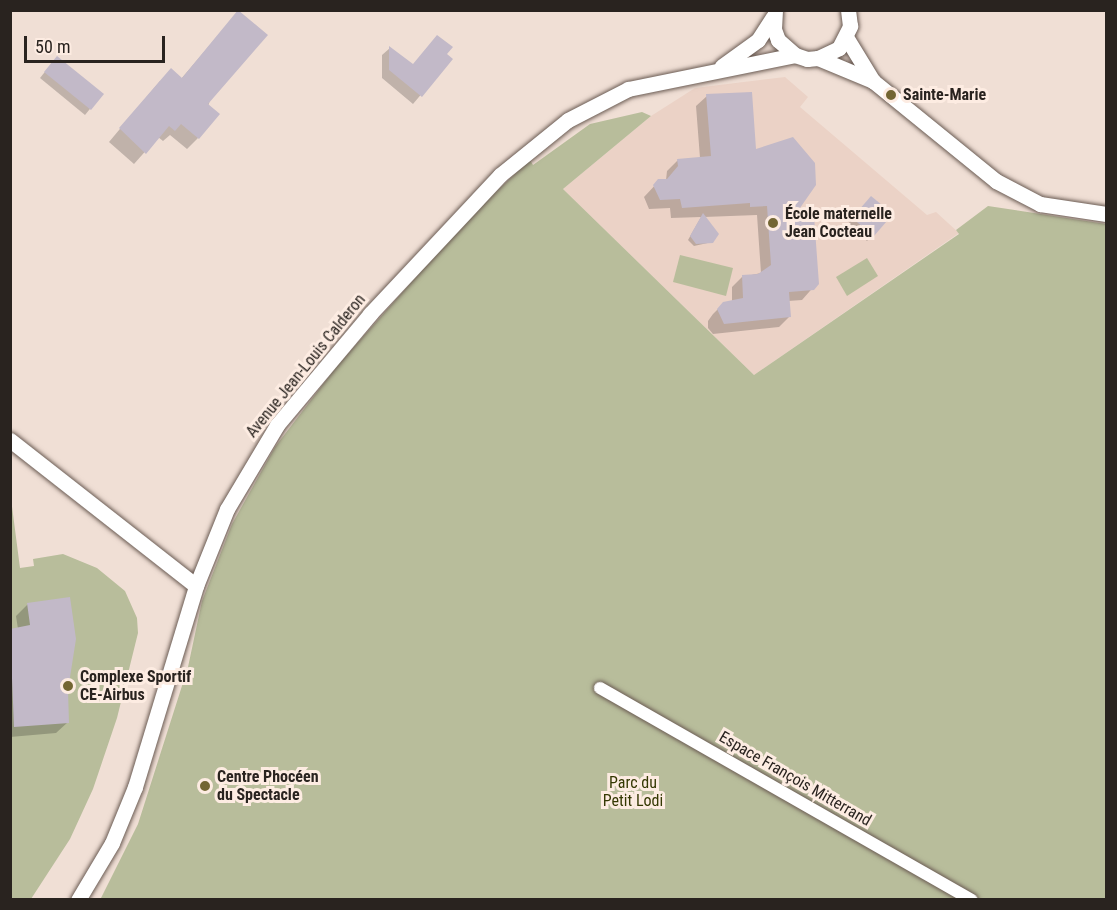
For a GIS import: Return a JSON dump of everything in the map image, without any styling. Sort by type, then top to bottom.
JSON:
[{"type":"street","points":[[818,58],[839,48],[846,38],[848,10]]},
{"type":"street","name":"Avenue Jean-Louis Calderon","points":[[774,14],[778,40],[795,55]]},
{"type":"street","name":"Avenue Jean-Louis Calderon","points":[[709,73],[741,56],[774,14]]},
{"type":"street","points":[[846,38],[873,81],[996,181],[1040,204],[1107,214]]},
{"type":"street","name":"Avenue Jean-Louis Calderon","points":[[78,900],[112,843],[135,787],[196,586],[227,509],[277,425],[370,314],[500,175],[533,146],[602,100],[660,80],[709,73],[795,55],[818,58],[873,81]]},
{"type":"street","points":[[10,440],[196,586]]},
{"type":"street","name":"Espace François Mitterrand","points":[[600,688],[972,900]]},
{"type":"shaded area","name":"École maternelle Jean Cocteau","points":[[785,77],[808,97],[800,107],[927,215],[936,212],[959,233],[754,375],[563,189],[651,116],[695,88]]},
{"type":"green space","name":"Parc du Petit Lodi","points":[[642,112],[651,116],[563,189],[754,375],[959,234],[956,230],[988,206],[1106,224],[1106,899],[100,900],[138,824],[188,667],[202,601],[232,524],[275,447],[337,366],[471,215],[530,160],[533,165],[590,124]]},
{"type":"green space","points":[[680,255],[733,268],[726,296],[673,282]]},
{"type":"green space","points":[[867,258],[878,276],[847,296],[836,277]]},
{"type":"green space","name":"Complexe Sportif CE-Airbus","points":[[10,491],[20,568],[34,566],[33,559],[63,554],[97,568],[125,591],[137,618],[138,633],[117,718],[93,789],[70,839],[31,899],[11,899]]},
{"type":"building","points":[[238,10],[268,35],[208,104],[220,114],[199,139],[181,124],[175,131],[169,126],[146,154],[119,128],[171,68],[182,78]]},
{"type":"building","points":[[437,35],[453,47],[447,54],[453,59],[422,97],[389,70],[389,46],[413,64]]},
{"type":"building","points":[[57,56],[104,94],[91,110],[44,72]]},
{"type":"building","points":[[752,92],[756,149],[793,137],[815,163],[816,185],[793,218],[814,216],[819,284],[814,290],[789,292],[791,317],[724,324],[717,309],[723,302],[743,298],[742,275],[758,274],[771,265],[767,206],[750,207],[750,203],[682,208],[680,199],[660,200],[653,185],[658,179],[667,179],[678,166],[677,159],[711,156],[706,94]]},
{"type":"building","points":[[871,196],[893,214],[874,236],[852,218]]},
{"type":"building","points":[[703,213],[719,234],[713,243],[696,244],[690,236]]},
{"type":"building","points":[[70,597],[76,639],[68,690],[69,723],[14,727],[10,629],[30,625],[27,603]]},
{"type":"place","name":"Sainte-Marie","points":[[891,95]]},
{"type":"place","name":"École maternelle Jean Cocteau","points":[[773,223]]},
{"type":"place","name":"Complexe Sportif CE-Airbus","points":[[68,686]]},
{"type":"place","name":"Centre Phocéen du Spectacle","points":[[205,786]]}]
